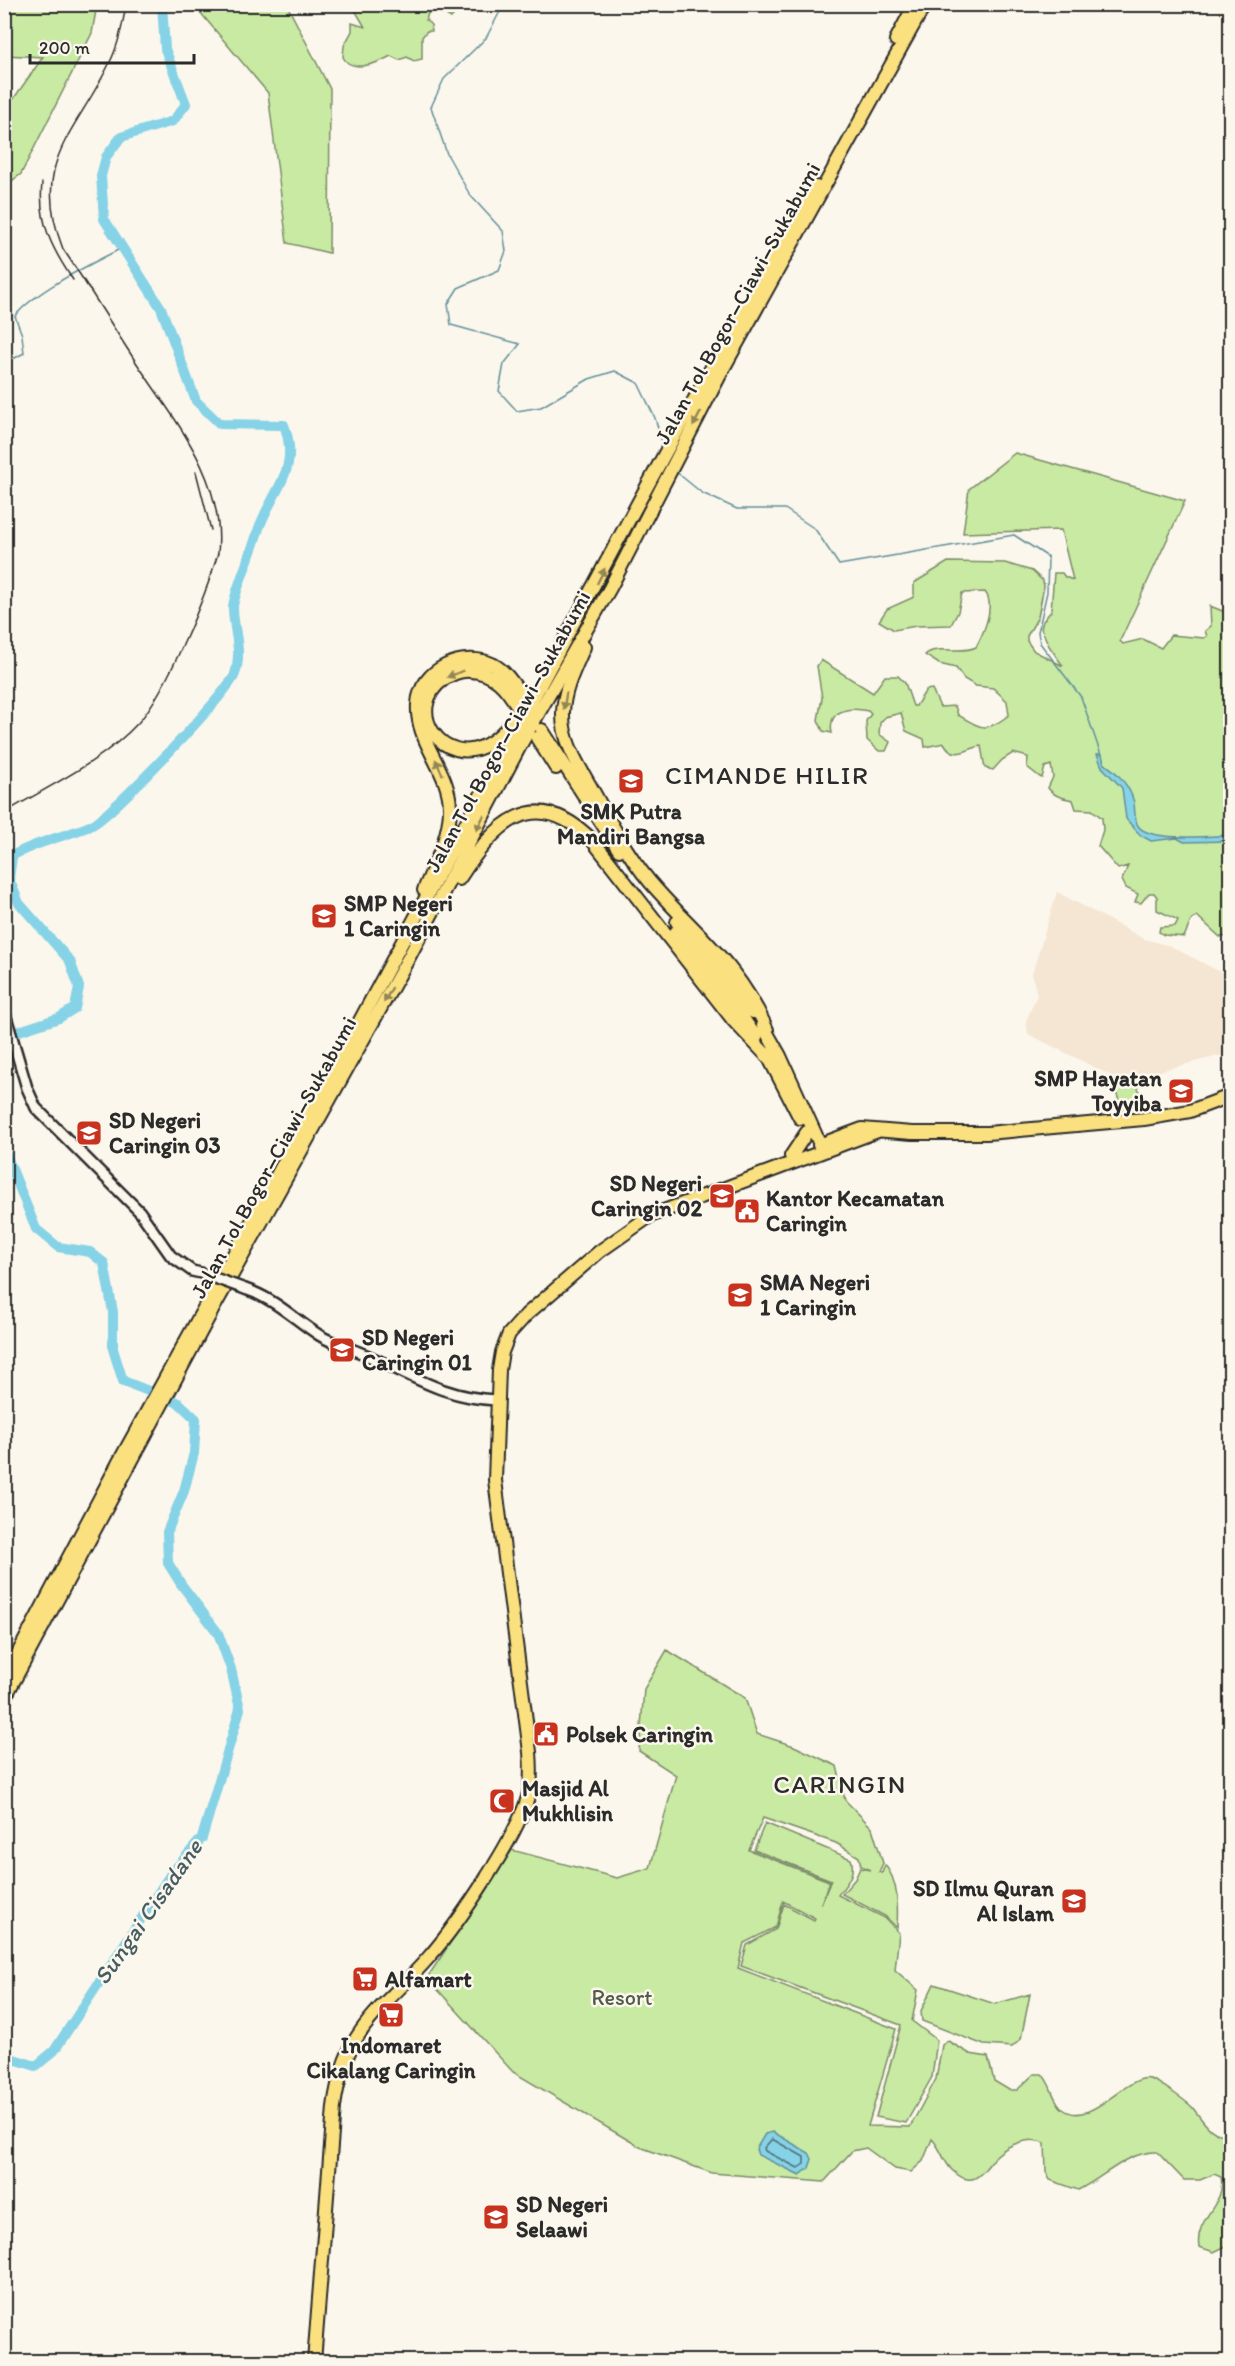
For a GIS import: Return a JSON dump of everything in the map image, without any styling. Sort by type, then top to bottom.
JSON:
[{"type":"highway","name":"Jalan Tol Bogor–Ciawi–Sukabumi","points":[[293,1155],[408,959],[522,742],[610,588],[721,362],[915,4]]},
{"type":"highway","name":"Jalan Tol Bogor–Ciawi–Sukabumi","points":[[4,1680],[264,1210],[394,960],[638,503],[925,4]]},
{"type":"highway","points":[[610,588],[567,688],[563,715],[568,745],[634,861],[657,891],[736,973],[754,1001],[818,1149]]},
{"type":"highway","points":[[394,960],[435,864],[450,821],[447,784],[419,722],[418,703],[422,687],[434,672],[447,663],[465,660],[483,661],[496,666],[508,677],[521,703],[494,677],[483,672],[466,670],[446,678],[432,692],[427,709],[428,723],[434,736],[455,749],[470,750],[487,745],[510,724],[548,673]]},
{"type":"highway","points":[[766,1030],[726,977],[652,893],[610,839],[539,734],[603,842],[719,984],[771,1060],[810,1129],[838,1137]]},
{"type":"highway","points":[[408,959],[474,856],[498,827],[512,818],[528,814],[557,816],[570,821],[593,842],[734,1021],[771,1060]]},
{"type":"highway","points":[[314,2361],[334,2107],[340,2072],[362,2027],[393,1992],[427,1960],[461,1914],[513,1831],[529,1794],[530,1752],[495,1480],[496,1400],[504,1346],[509,1334],[527,1314],[634,1226],[665,1210],[818,1149],[838,1137],[862,1130],[987,1133],[1144,1119],[1190,1111],[1230,1096]]},
{"type":"highway","points":[[791,1156],[810,1129]]},
{"type":"highway","points":[[739,1182],[759,1168],[791,1156],[878,1131]]},
{"type":"highway","name":"Jalan Tol Bogor–Ciawi–Sukabumi","points":[[4,1699],[123,1465]]},
{"type":"street","points":[[5,1013],[36,1108],[140,1212],[171,1256],[192,1271],[270,1299],[324,1338],[364,1354],[430,1387],[454,1395],[496,1400]]},
{"type":"shaded area","points":[[1057,892],[1144,939],[1170,946],[1230,977],[1230,1053],[1144,1075],[1116,1078],[1028,1034],[1026,1021],[1037,995],[1032,974]]},
{"type":"green space","points":[[5,4],[97,5],[92,33],[21,174],[5,186],[5,111],[43,57],[5,55]]},
{"type":"green space","points":[[357,4],[462,5],[451,18],[440,11],[428,13],[426,20],[431,25],[432,31],[427,31],[422,37],[422,59],[414,61],[407,57],[399,60],[391,56],[379,62],[358,66],[347,62],[343,57],[344,46],[352,31],[352,23],[365,27],[355,10]]},
{"type":"green space","points":[[194,5],[287,5],[330,89],[329,253],[287,243],[268,93]]},
{"type":"green space","points":[[1015,453],[1185,501],[1120,641],[1123,644],[1143,639],[1161,648],[1171,635],[1204,638],[1207,636],[1205,631],[1211,626],[1210,606],[1230,614],[1230,936],[1220,937],[1197,916],[1191,921],[1184,937],[1164,935],[1159,932],[1160,927],[1175,926],[1178,920],[1157,910],[1157,897],[1154,893],[1149,893],[1141,903],[1135,902],[1138,894],[1126,888],[1122,880],[1128,866],[1118,869],[1098,846],[1103,830],[1102,818],[1092,810],[1076,809],[1073,800],[1059,797],[1048,788],[1053,777],[1051,765],[1045,767],[1042,778],[1027,767],[1028,757],[1013,753],[993,770],[985,768],[981,746],[957,753],[948,749],[944,743],[925,747],[924,739],[906,731],[901,713],[885,717],[880,723],[879,734],[890,742],[886,751],[879,751],[867,740],[866,721],[871,714],[868,711],[854,709],[836,714],[831,725],[832,733],[823,731],[818,720],[822,698],[817,666],[821,660],[873,693],[885,676],[898,676],[905,683],[913,706],[916,706],[926,690],[932,689],[940,707],[955,706],[958,715],[979,726],[990,726],[1009,715],[1007,701],[993,688],[976,686],[964,679],[956,668],[939,664],[925,655],[936,650],[963,650],[976,647],[985,628],[989,612],[985,592],[962,593],[958,612],[951,625],[916,626],[894,630],[879,621],[887,609],[914,597],[914,583],[948,562],[1005,563],[1032,571],[1043,581],[1044,586],[1038,617],[1027,636],[1027,641],[1034,651],[1063,666],[1049,646],[1041,628],[1043,621],[1051,611],[1054,573],[1062,573],[1073,580],[1061,530],[963,533],[969,489]]},
{"type":"green space","points":[[1117,1080],[1136,1081],[1144,1107],[1140,1112],[1124,1115],[1115,1089],[1118,1088]]},
{"type":"green space","name":"Resort","points":[[667,1650],[745,1698],[757,1734],[794,1746],[837,1766],[845,1800],[872,1828],[883,1863],[879,1872],[882,1873],[885,1865],[890,1871],[895,1887],[897,1928],[885,1916],[842,1894],[855,1879],[860,1868],[870,1870],[861,1866],[859,1857],[836,1843],[763,1818],[749,1850],[829,1881],[821,1904],[831,1880],[754,1850],[765,1823],[851,1859],[851,1874],[838,1895],[885,1918],[899,1933],[895,1970],[918,1990],[912,2021],[937,2040],[932,2077],[906,2123],[876,2117],[901,2025],[741,1966],[747,1945],[776,1929],[784,1904],[814,1920],[815,1918],[783,1901],[776,1927],[744,1943],[738,1968],[896,2029],[868,2126],[910,2127],[936,2079],[942,2045],[948,2041],[970,2054],[988,2057],[994,2081],[1009,2090],[1017,2090],[1034,2074],[1042,2074],[1059,2105],[1074,2113],[1085,2112],[1096,2107],[1141,2079],[1150,2079],[1189,2104],[1212,2130],[1223,2135],[1230,2135],[1230,2244],[1214,2252],[1199,2247],[1201,2228],[1222,2187],[1221,2177],[1214,2174],[1200,2180],[1184,2180],[1157,2152],[1126,2160],[1078,2190],[1050,2180],[1046,2172],[1045,2143],[1033,2140],[1020,2142],[1002,2151],[974,2179],[961,2177],[953,2171],[932,2139],[923,2161],[911,2172],[895,2169],[866,2148],[852,2151],[824,2182],[712,2173],[640,2147],[513,2072],[427,1978],[512,1850],[617,1878],[650,1868],[676,1775],[639,1751],[644,1689]]},
{"type":"green space","points":[[934,1984],[995,2004],[1030,1994],[1021,2039],[1012,2047],[984,2045],[922,2021],[921,2011]]},
{"type":"water","points":[[1097,754],[1102,754],[1104,764],[1125,784],[1134,802],[1137,824],[1146,832],[1183,837],[1230,835],[1230,841],[1184,842],[1177,838],[1151,841],[1140,835],[1126,819],[1122,788],[1102,767]]},
{"type":"water","points":[[773,2132],[809,2153],[812,2159],[809,2168],[800,2175],[758,2155],[756,2149],[765,2134]]},
{"type":"waterway","name":"Sungai Cisadane","points":[[4,1036],[59,1018],[75,1008],[79,987],[70,961],[19,903],[9,879],[12,856],[92,825],[103,817],[168,753],[228,685],[235,674],[238,657],[233,616],[234,601],[262,519],[282,482],[289,456],[284,425],[220,424],[196,401],[161,308],[104,219],[101,176],[106,157],[121,137],[173,121],[186,104],[165,49],[162,4]]},
{"type":"waterway","points":[[504,4],[486,38],[444,79],[431,107],[447,154],[470,195],[503,231],[506,251],[499,270],[458,288],[448,304],[451,325],[520,344],[504,364],[499,391],[517,411],[541,407],[589,379],[615,371],[638,383],[655,418],[663,446]]},
{"type":"waterway","points":[[4,356],[15,358],[24,353],[22,335],[15,316],[24,306],[65,278],[122,248]]},
{"type":"waterway","points":[[675,471],[702,493],[737,509],[785,509],[815,529],[839,565],[1014,535],[1048,557],[1047,592],[1038,632],[1040,643],[1081,697],[1101,755]]},
{"type":"waterway","name":"Sungai Cisadane","points":[[4,1149],[36,1229],[58,1247],[90,1252],[104,1263],[113,1312],[113,1349],[123,1381],[179,1403],[196,1419],[194,1453],[184,1491],[167,1532],[168,1563],[218,1633],[231,1669],[240,1709],[202,1838],[170,1875],[54,2051],[36,2066],[4,2056]]},
{"type":"railway","points":[[4,813],[92,761],[124,737],[138,723],[161,689],[173,666],[205,593],[218,553],[218,525],[205,473],[178,425],[63,249],[54,219],[51,193],[54,170],[71,130],[113,55],[126,4]]},
{"type":"railway","points":[[42,183],[42,210],[48,234],[73,280]]},
{"type":"railway","points":[[196,472],[211,530]]},
{"type":"place","name":"SMK Putra Mandiri Bangsa","points":[[631,781]]},
{"type":"place","name":"SMP Negeri 1 Caringin","points":[[324,916]]},
{"type":"place","name":"SMP Hayatan Toyyiba","points":[[1181,1091]]},
{"type":"place","name":"SD Negeri Caringin 03","points":[[89,1133]]},
{"type":"place","name":"SD Negeri Caringin 02","points":[[722,1196]]},
{"type":"place","name":"Kantor Kecamatan Caringin","points":[[747,1211]]},
{"type":"place","name":"SMA Negeri 1 Caringin","points":[[740,1295]]},
{"type":"place","name":"SD Negeri Caringin 01","points":[[342,1350]]},
{"type":"place","name":"Polsek Caringin","points":[[546,1734]]},
{"type":"place","name":"Masjid Al Mukhlisin","points":[[502,1801]]},
{"type":"place","name":"SD Ilmu Quran Al Islam","points":[[1074,1901]]},
{"type":"place","name":"Alfamart","points":[[365,1979]]},
{"type":"place","name":"Indomaret Cikalang Caringin","points":[[391,2015]]},
{"type":"place","name":"SD Negeri Selaawi","points":[[496,2217]]},
{"type":"district","name":"CIMANDE HILIR","points":[[767,775]]},
{"type":"district","name":"CARINGIN","points":[[840,1784]]}]
